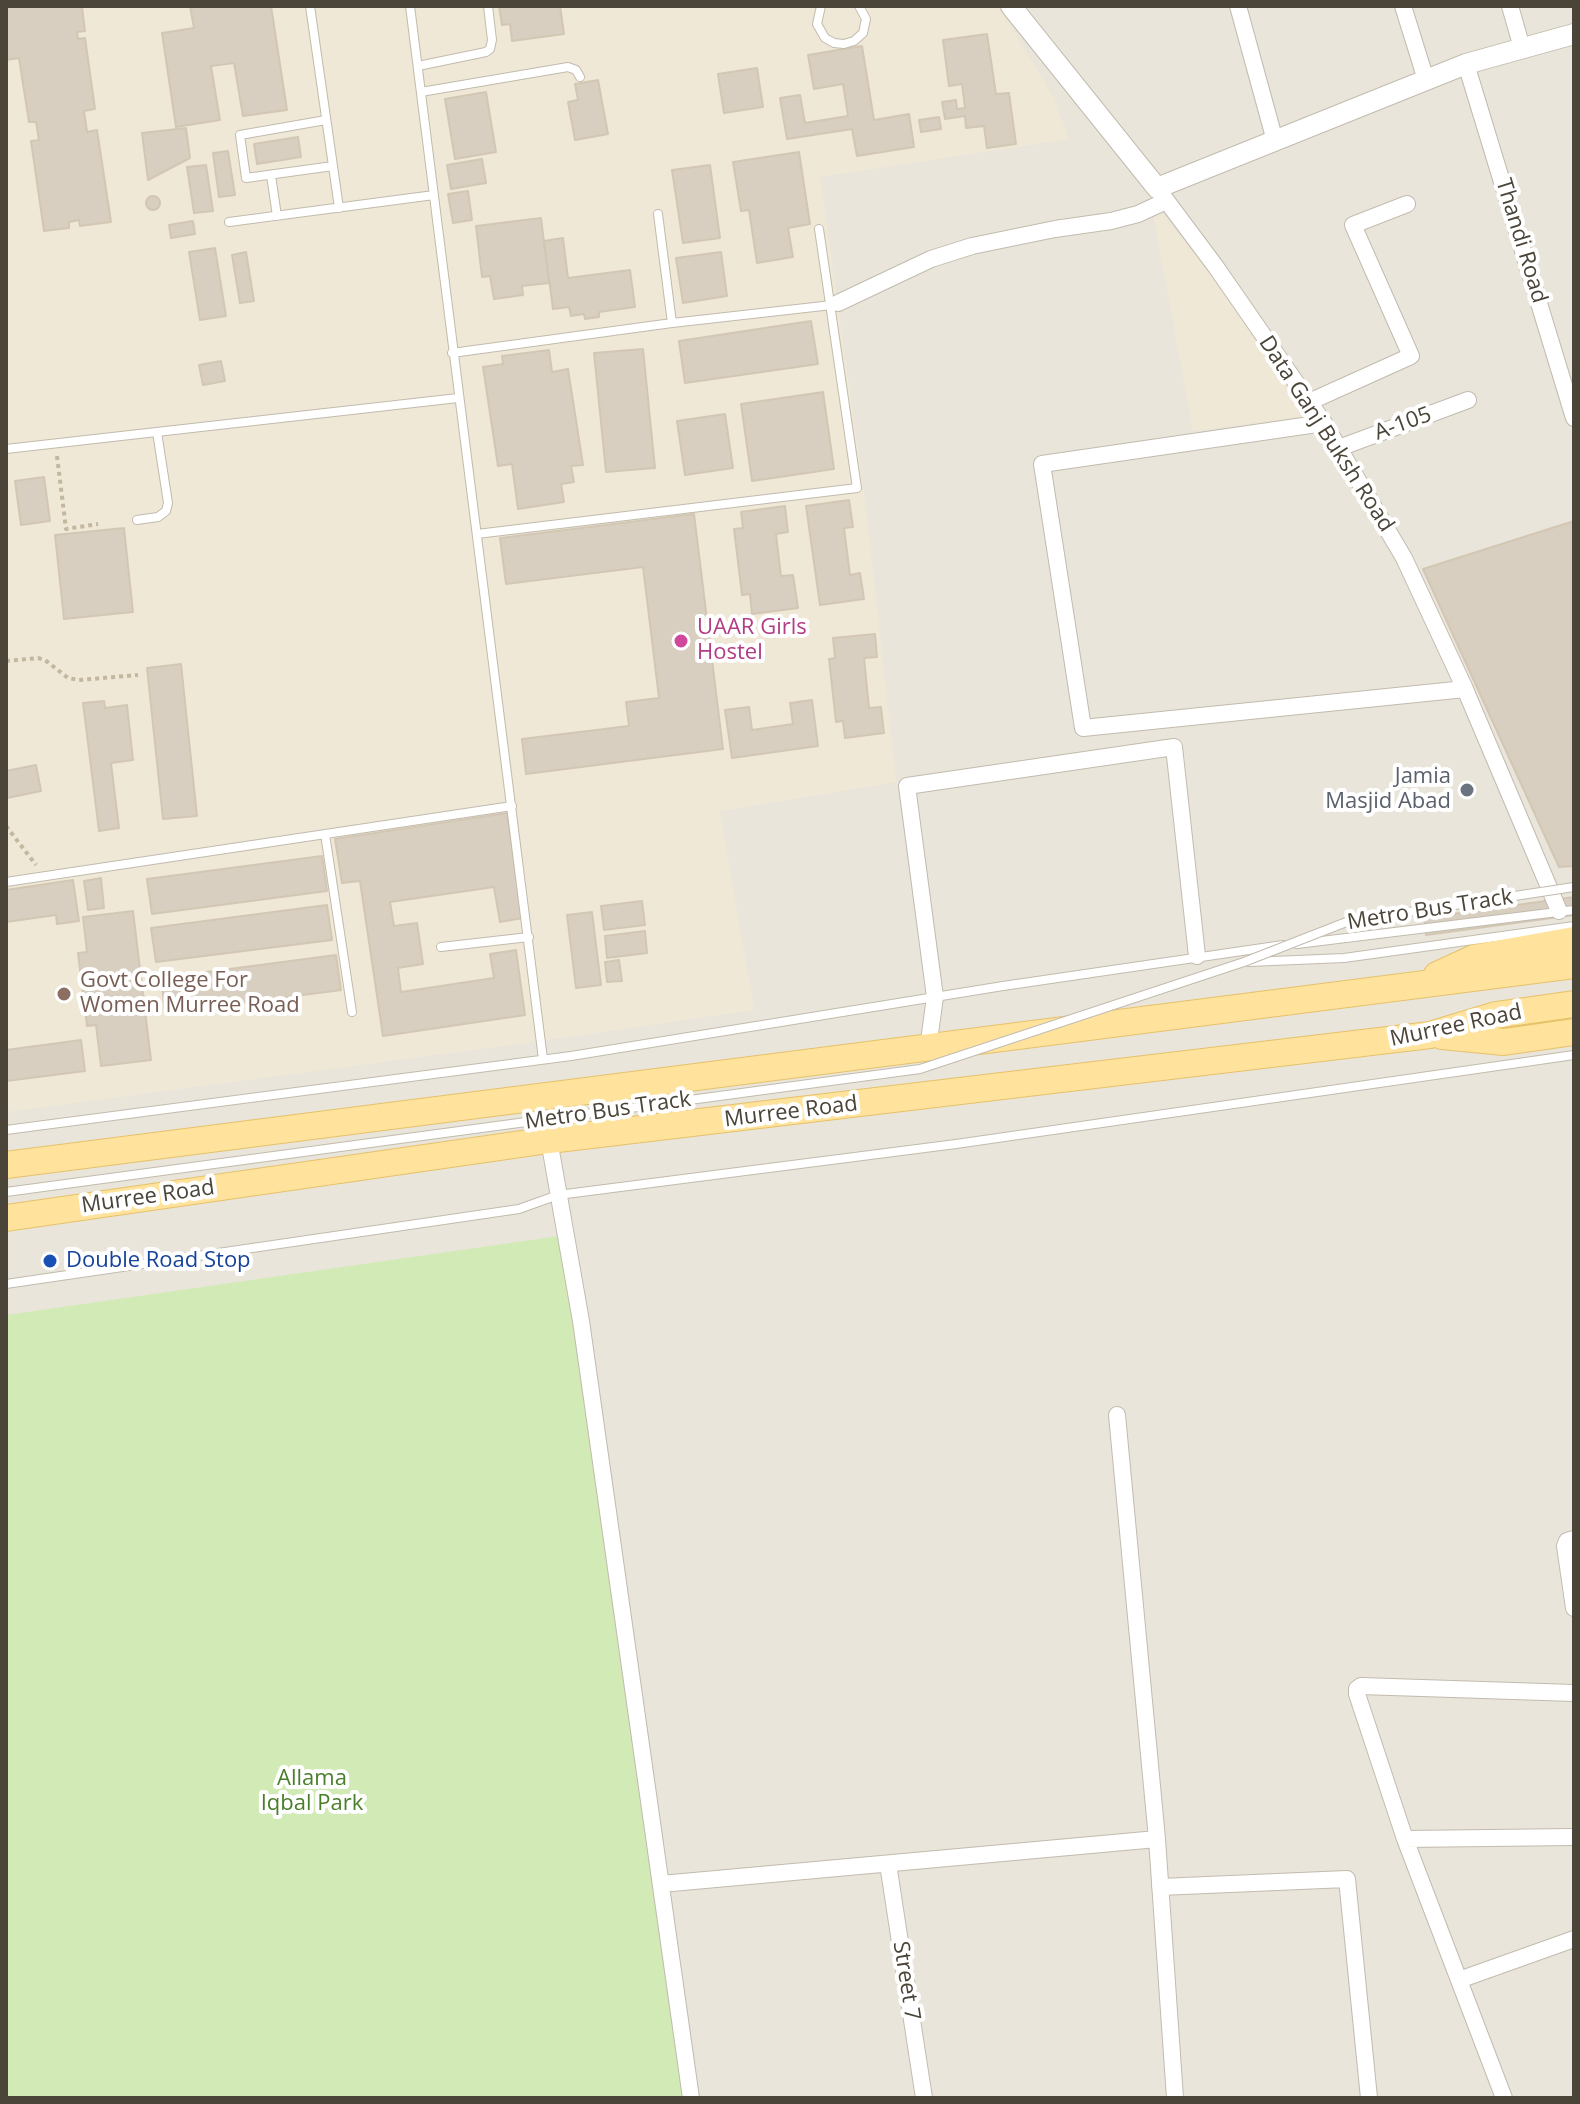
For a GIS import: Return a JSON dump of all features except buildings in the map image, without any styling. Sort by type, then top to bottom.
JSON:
[{"type":"main road","points":[[1408,988],[1474,958],[1574,940]]},
{"type":"main road","name":"Murree Road","points":[[6,1165],[1574,965]]},
{"type":"main road","name":"Murree Road","points":[[6,1218],[549,1140],[1430,1035],[1496,1015],[1574,1004]]},
{"type":"main road","points":[[1430,1035],[1504,1042],[1574,1032]]},
{"type":"street","name":"Data Ganj Buksh Road","points":[[1011,6],[1216,267],[1324,423],[1404,558],[1567,910]]},
{"type":"street","points":[[1238,6],[1275,141]]},
{"type":"street","points":[[1403,6],[1426,80]]},
{"type":"street","points":[[1510,6],[1522,48]]},
{"type":"street","points":[[834,304],[931,259],[972,246],[1138,214],[1161,195],[1275,141],[1466,64],[1574,34]]},
{"type":"street","name":"Thandi Road","points":[[1466,64],[1574,418]]},
{"type":"street","points":[[1309,402],[1411,356],[1353,225],[1407,204]]},
{"type":"street","name":"A-105","points":[[1339,448],[1468,400]]},
{"type":"street","points":[[1324,423],[1042,464],[1083,728],[1465,689]]},
{"type":"street","points":[[928,1048],[935,997],[907,786],[1174,747],[1197,956]]},
{"type":"street","points":[[549,1140],[581,1321],[691,2098]]},
{"type":"street","points":[[1117,1415],[1157,1839],[1175,2098]]},
{"type":"street","points":[[1574,1539],[1567,1541],[1565,1546],[1574,1608]]},
{"type":"street","points":[[1504,2098],[1405,1839],[1357,1689],[1361,1686],[1574,1693]]},
{"type":"street","points":[[1405,1839],[1574,1837]]},
{"type":"street","points":[[661,1884],[1157,1839]]},
{"type":"street","name":"Street 7","points":[[888,1864],[924,2098]]},
{"type":"street","points":[[1160,1887],[1347,1879],[1369,2098]]},
{"type":"street","points":[[1459,1980],[1574,1939]]},
{"type":"lane","points":[[310,6],[339,208]]},
{"type":"lane","points":[[410,6],[543,1059]]},
{"type":"lane","points":[[418,66],[490,49],[492,40],[488,6]]},
{"type":"lane","points":[[821,6],[817,24],[825,38],[844,44],[854,41],[863,33],[866,19],[859,6]]},
{"type":"lane","points":[[421,92],[568,67],[576,70],[580,77]]},
{"type":"lane","points":[[326,120],[240,135],[246,178],[333,166]]},
{"type":"lane","points":[[271,175],[277,216]]},
{"type":"lane","points":[[229,222],[434,195]]},
{"type":"lane","points":[[658,214],[672,323]]},
{"type":"lane","points":[[477,534],[857,488],[834,304],[819,229]]},
{"type":"lane","points":[[452,353],[834,304]]},
{"type":"lane","points":[[6,449],[458,398]]},
{"type":"lane","points":[[137,520],[158,517],[166,511],[168,503],[157,432]]},
{"type":"lane","points":[[6,882],[512,806]]},
{"type":"lane","points":[[325,834],[352,1012]]},
{"type":"lane","name":"Metro Bus Track","points":[[6,1192],[920,1069],[1244,962],[1349,921],[1574,887]]},
{"type":"lane","points":[[6,1130],[543,1059],[1197,956],[1567,910]]},
{"type":"lane","name":"Metro Bus Track","points":[[1244,962],[1344,958],[1574,926]]},
{"type":"lane","points":[[441,947],[529,937]]},
{"type":"lane","points":[[6,1284],[519,1209],[558,1195],[956,1144],[1574,1055]]},
{"type":"path","points":[[56,444],[66,529],[98,524]]},
{"type":"path","points":[[6,661],[38,658],[68,678],[79,680],[138,675]]},
{"type":"path","points":[[6,826],[44,876]]},
{"type":"shaded area","points":[[6,6],[1574,6],[1574,2098],[6,2098]]},
{"type":"shaded area","points":[[6,6],[998,6],[1053,96],[1069,139],[820,177],[866,508],[896,782],[720,811],[754,1010],[6,1112]]},
{"type":"shaded area","points":[[1153,213],[1163,215],[1213,277],[1308,416],[1193,431]]},
{"type":"green space","name":"Allama Iqbal Park","points":[[566,1235],[690,2098],[6,2098],[6,1315]]},
{"type":"place","name":"UAAR Girls Hostel","points":[[681,641]]},
{"type":"place","name":"Jamia Masjid Abad","points":[[1467,790]]},
{"type":"place","name":"Govt College For Women Murree Road","points":[[64,994]]},
{"type":"place","name":"Double Road Stop","points":[[50,1261]]}]
